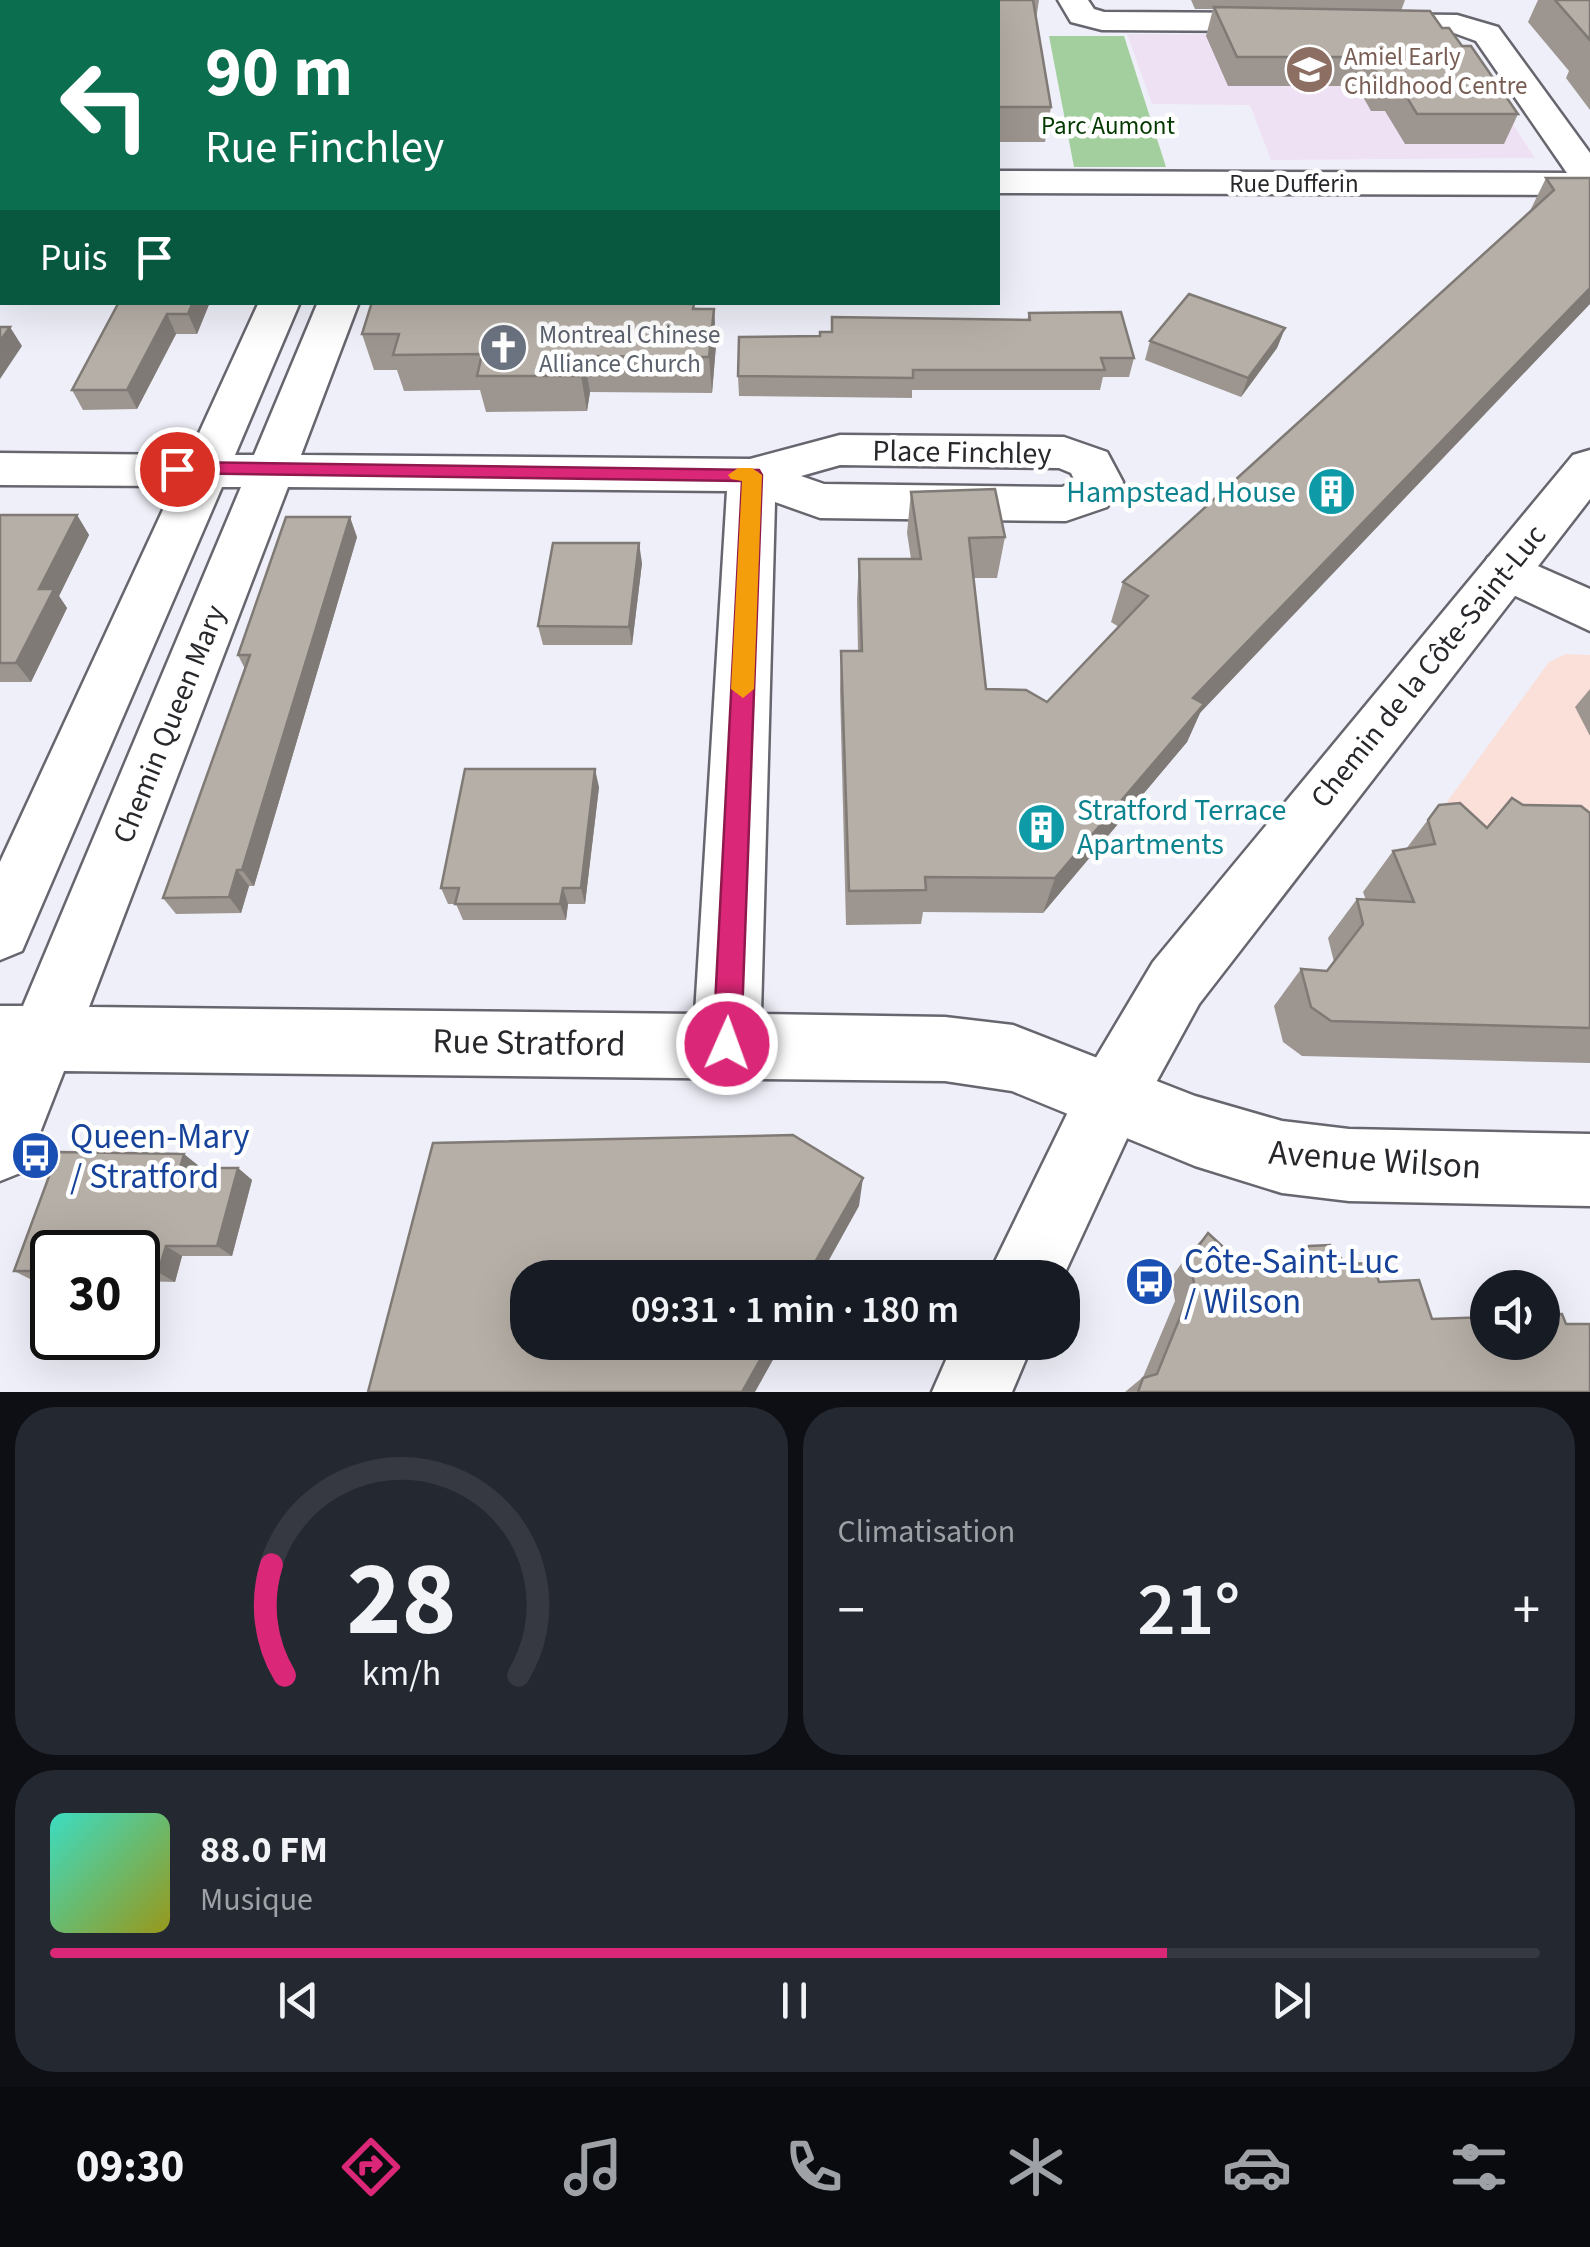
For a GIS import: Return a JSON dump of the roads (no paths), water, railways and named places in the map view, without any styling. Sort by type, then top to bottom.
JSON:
[{"type":"street","points":[[1073,0],[1085,16],[1112,21],[1316,22],[1438,12],[1490,38],[1590,182]]},
{"type":"street","name":"Rue Dufferin","points":[[1000,182],[1590,182]]},
{"type":"street","points":[[0,930],[279,305]]},
{"type":"street","name":"Chemin Queen Mary","points":[[0,1146],[21,1038],[272,470],[338,305]]},
{"type":"street","name":"Place Finchley","points":[[826,451],[1064,453],[1090,463],[1099,482],[1090,496],[1066,504],[820,501],[752,475],[826,451]]},
{"type":"street","name":"Chemin de la Côte-Saint-Luc","points":[[1033,1260],[1112,1095],[1176,983],[1590,466]]},
{"type":"street","points":[[0,468],[752,475],[727,1044]]},
{"type":"street","points":[[1506,570],[1590,612]]},
{"type":"street","name":"Rue Stratford","points":[[21,1038],[945,1049],[1013,1058],[1112,1095]]},
{"type":"street","name":"Avenue Wilson","points":[[1112,1095],[1218,1140],[1282,1157],[1350,1165],[1590,1170]]},
{"type":"street","points":[[972,1392],[986,1360]]},
{"type":"place","name":"Amiel Early Childhood Centre","points":[[1309,70]]},
{"type":"place","name":"Montreal Chinese Alliance Church","points":[[504,348]]},
{"type":"place","name":"Hampstead House","points":[[1331,492]]},
{"type":"place","name":"Stratford Terrace Apartments","points":[[1042,827]]},
{"type":"place","name":"Queen-Mary / Stratford","points":[[35,1156]]},
{"type":"place","name":"Côte-Saint-Luc / Wilson","points":[[1149,1281]]},
{"type":"park label","name":"Parc Aumont","points":[[1108,125]]}]
